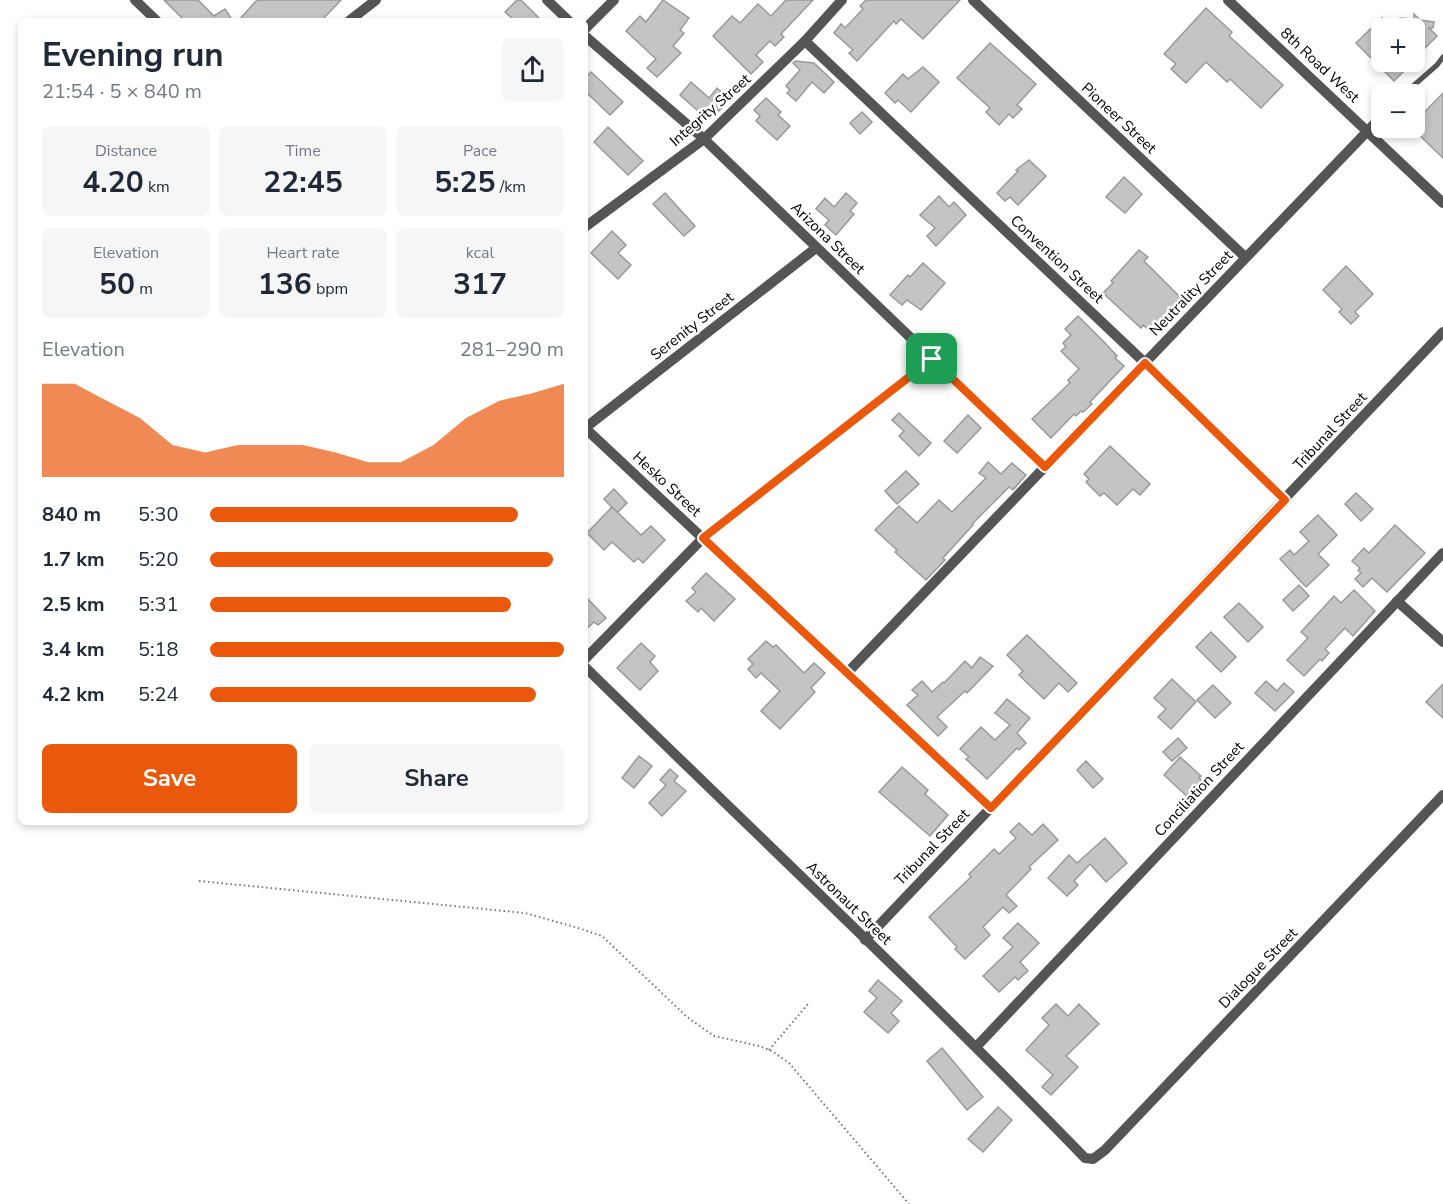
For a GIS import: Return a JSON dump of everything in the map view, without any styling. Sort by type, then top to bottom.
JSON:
[{"type":"street","points":[[135,0],[154,18]]},
{"type":"street","points":[[353,18],[376,0]]},
{"type":"street","points":[[547,0],[565,18]]},
{"type":"street","points":[[588,25],[614,0]]},
{"type":"street","name":"Integrity Street","points":[[588,226],[704,139],[805,41],[842,0]]},
{"type":"street","name":"Pioneer Street","points":[[973,0],[1245,257]]},
{"type":"street","name":"8th Road West","points":[[1228,0],[1443,203]]},
{"type":"street","name":"Arizona Street","points":[[588,39],[704,139],[1045,467]]},
{"type":"street","name":"Convention Street","points":[[805,41],[1145,363],[1285,500]]},
{"type":"street","name":"Neutrality Street","points":[[848,672],[1371,127]]},
{"type":"street","name":"Serenity Street","points":[[588,426],[816,248]]},
{"type":"street","name":"Tribunal Street","points":[[865,940],[1443,332]]},
{"type":"street","points":[[588,657],[703,538],[932,359]]},
{"type":"street","name":"Hesko Street","points":[[588,431],[991,808]]},
{"type":"street","name":"Conciliation Street","points":[[976,1046],[1443,553]]},
{"type":"street","points":[[1397,602],[1443,642]]},
{"type":"street","name":"Astronaut Street","points":[[588,670],[976,1046],[1085,1158],[1093,1159]]},
{"type":"street","name":"Dialogue Street","points":[[1093,1159],[1105,1150],[1443,795]]},
{"type":"lane","points":[[1415,84],[1443,57]]},
{"type":"path","points":[[199,880],[525,913],[602,936],[687,1017],[714,1036],[769,1050],[789,1063],[909,1204]]},
{"type":"path","points":[[769,1050],[808,1004]]},
{"type":"building","points":[[164,0],[198,0],[214,16],[225,9],[231,18],[182,18]]},
{"type":"building","points":[[257,0],[341,0],[324,18],[241,18]]},
{"type":"building","points":[[517,0],[521,0],[539,18],[512,18],[505,12]]},
{"type":"building","points":[[663,0],[689,18],[680,30],[684,33],[673,46],[681,53],[657,77],[647,68],[656,59],[626,31],[640,16],[646,22]]},
{"type":"building","points":[[786,0],[813,0],[781,34],[784,37],[775,46],[770,41],[756,55],[763,62],[751,74],[713,36],[732,16],[740,23],[758,4],[771,16]]},
{"type":"building","points":[[866,0],[960,0],[923,39],[901,19],[896,24],[894,21],[857,61],[849,53],[853,50],[834,33],[841,24],[845,28],[863,9],[860,6]]},
{"type":"building","points":[[1206,8],[1232,32],[1229,36],[1283,85],[1261,108],[1230,79],[1227,82],[1206,62],[1186,83],[1171,69],[1176,64],[1164,54]]},
{"type":"building","points":[[1425,21],[1434,22],[1433,28],[1429,28],[1437,36],[1425,48]]},
{"type":"building","points":[[1371,29],[1371,58],[1356,43]]},
{"type":"building","points":[[990,43],[1036,84],[1017,105],[1022,109],[1013,118],[1009,114],[999,125],[986,112],[990,108],[957,78]]},
{"type":"building","points":[[795,61],[814,63],[834,82],[824,93],[812,82],[796,101],[787,93],[790,90],[786,86],[800,70],[793,63]]},
{"type":"building","points":[[923,67],[939,82],[911,112],[898,100],[895,103],[885,93],[903,74],[908,79]]},
{"type":"building","points":[[591,72],[623,102],[610,115],[588,94],[588,75]]},
{"type":"building","points":[[1385,72],[1403,72],[1394,81]]},
{"type":"building","points":[[691,82],[709,98],[717,88],[729,99],[719,111],[716,109],[707,119],[680,95]]},
{"type":"building","points":[[1443,93],[1443,158],[1422,138],[1425,138],[1425,112]]},
{"type":"building","points":[[766,98],[781,112],[778,115],[790,126],[777,140],[756,121],[760,116],[754,110]]},
{"type":"building","points":[[862,112],[872,122],[860,134],[850,123]]},
{"type":"building","points":[[608,127],[643,161],[628,175],[594,142]]},
{"type":"building","points":[[1029,160],[1046,176],[1018,205],[1010,197],[1005,201],[997,193],[1018,171],[1016,170]]},
{"type":"building","points":[[1124,177],[1142,194],[1125,213],[1106,197]]},
{"type":"building","points":[[665,193],[695,226],[684,236],[653,204]]},
{"type":"building","points":[[846,193],[857,203],[850,211],[854,214],[836,235],[825,225],[829,220],[816,209],[825,198],[834,207]]},
{"type":"building","points":[[939,196],[949,207],[954,202],[966,215],[936,246],[927,236],[935,228],[920,215]]},
{"type":"building","points":[[612,231],[626,245],[618,253],[631,265],[618,279],[591,253]]},
{"type":"building","points":[[1139,250],[1148,257],[1144,261],[1181,298],[1171,308],[1176,312],[1162,328],[1159,326],[1152,333],[1143,325],[1141,328],[1103,293]]},
{"type":"building","points":[[923,263],[945,283],[921,310],[907,300],[902,305],[890,295],[908,275],[910,277]]},
{"type":"building","points":[[1346,266],[1373,294],[1355,312],[1359,316],[1351,324],[1339,312],[1342,309],[1323,290]]},
{"type":"building","points":[[1078,316],[1124,366],[1090,402],[1092,404],[1076,416],[1074,414],[1051,438],[1032,419],[1070,383],[1068,380],[1079,369],[1061,351],[1066,347],[1063,343],[1071,335],[1065,329]]},
{"type":"building","points":[[899,413],[931,443],[919,456],[899,436],[904,431],[892,420]]},
{"type":"building","points":[[968,415],[981,428],[957,453],[944,441]]},
{"type":"building","points":[[1110,446],[1150,484],[1140,495],[1133,489],[1117,505],[1104,493],[1100,496],[1086,482],[1089,479],[1084,474]]},
{"type":"building","points":[[988,462],[1001,474],[1012,463],[1026,475],[1013,490],[1009,487],[972,524],[943,558],[945,560],[926,580],[875,530],[899,506],[917,523],[939,500],[952,512],[986,478],[979,473]]},
{"type":"building","points":[[906,471],[919,484],[897,504],[885,491]]},
{"type":"building","points":[[614,489],[627,503],[617,513],[604,499]]},
{"type":"building","points":[[1356,493],[1373,509],[1361,521],[1345,504]]},
{"type":"building","points":[[612,507],[641,535],[651,526],[665,540],[643,563],[638,558],[634,562],[612,542],[604,550],[588,532]]},
{"type":"building","points":[[1318,515],[1337,535],[1318,554],[1329,565],[1306,587],[1280,559],[1290,550],[1294,555],[1309,541],[1300,532]]},
{"type":"building","points":[[1395,525],[1425,553],[1387,592],[1372,578],[1363,587],[1355,579],[1361,573],[1358,570],[1360,568],[1352,561],[1364,548],[1369,553]]},
{"type":"building","points":[[706,573],[735,599],[714,621],[701,608],[698,612],[686,601],[696,592],[692,588]]},
{"type":"building","points":[[1299,585],[1309,596],[1293,611],[1283,600]]},
{"type":"building","points":[[1354,590],[1375,611],[1353,636],[1345,628],[1325,649],[1329,653],[1304,676],[1287,660],[1308,638],[1301,632],[1334,596],[1341,603]]},
{"type":"building","points":[[588,599],[606,618],[598,625],[594,622],[588,627]]},
{"type":"building","points":[[1239,603],[1263,627],[1248,642],[1224,617]]},
{"type":"building","points":[[1211,632],[1236,657],[1221,672],[1196,647]]},
{"type":"building","points":[[1027,635],[1077,683],[1068,692],[1059,683],[1044,699],[1019,675],[1023,671],[1007,655]]},
{"type":"building","points":[[766,641],[773,647],[776,645],[804,673],[814,663],[825,673],[811,688],[815,692],[780,729],[761,711],[780,691],[761,673],[756,678],[748,669],[753,664],[748,659]]},
{"type":"building","points":[[641,643],[655,656],[650,662],[658,671],[640,690],[617,668]]},
{"type":"building","points":[[980,657],[993,666],[967,693],[965,691],[937,717],[947,727],[938,736],[907,705],[918,695],[912,690],[922,681],[932,692],[965,661],[972,668]]},
{"type":"building","points":[[1172,679],[1196,702],[1171,729],[1158,717],[1166,709],[1154,698]]},
{"type":"building","points":[[1266,681],[1277,691],[1284,683],[1294,692],[1275,711],[1255,693]]},
{"type":"building","points":[[1443,684],[1443,718],[1426,702]]},
{"type":"building","points":[[1213,685],[1231,703],[1215,718],[1197,700]]},
{"type":"building","points":[[1007,699],[1030,718],[1017,733],[1026,743],[1019,750],[1017,748],[987,779],[966,759],[969,757],[960,749],[981,727],[995,740],[1010,725],[995,713]]},
{"type":"building","points":[[1178,738],[1187,748],[1172,761],[1163,752]]},
{"type":"building","points":[[639,756],[652,766],[634,788],[622,778]]},
{"type":"building","points":[[1180,757],[1201,776],[1199,778],[1207,785],[1193,802],[1164,775]]},
{"type":"building","points":[[1086,761],[1103,779],[1093,788],[1077,770]]},
{"type":"building","points":[[902,767],[928,790],[925,794],[948,815],[930,836],[879,792]]},
{"type":"building","points":[[670,769],[678,776],[674,781],[686,791],[662,816],[649,803],[666,785],[660,780]]},
{"type":"building","points":[[1019,823],[1032,835],[1043,824],[1058,840],[1029,867],[1031,869],[1006,895],[1017,906],[1009,913],[1003,907],[983,927],[990,935],[965,959],[929,917],[971,877],[969,874],[994,849],[999,854],[1016,838],[1010,832]]},
{"type":"building","points":[[1105,838],[1127,863],[1106,882],[1090,864],[1074,881],[1078,885],[1067,896],[1048,878],[1069,855],[1077,863]]},
{"type":"building","points":[[1018,923],[1039,943],[1020,962],[1028,971],[1018,980],[1015,977],[999,992],[983,976],[1013,947],[1003,938]]},
{"type":"building","points":[[878,980],[902,1001],[891,1013],[899,1021],[888,1033],[864,1012],[877,998],[869,991]]},
{"type":"building","points":[[1056,1004],[1068,1016],[1079,1004],[1099,1024],[1066,1056],[1078,1067],[1051,1095],[1042,1087],[1053,1075],[1026,1050],[1049,1025],[1042,1018]]},
{"type":"building","points":[[942,1048],[983,1097],[967,1110],[927,1061]]},
{"type":"building","points":[[998,1107],[1012,1120],[983,1152],[968,1139]]},
{"type":"route","points":[[932,359],[1045,467],[1145,363],[1285,500],[991,808],[703,538],[932,359]]}]
